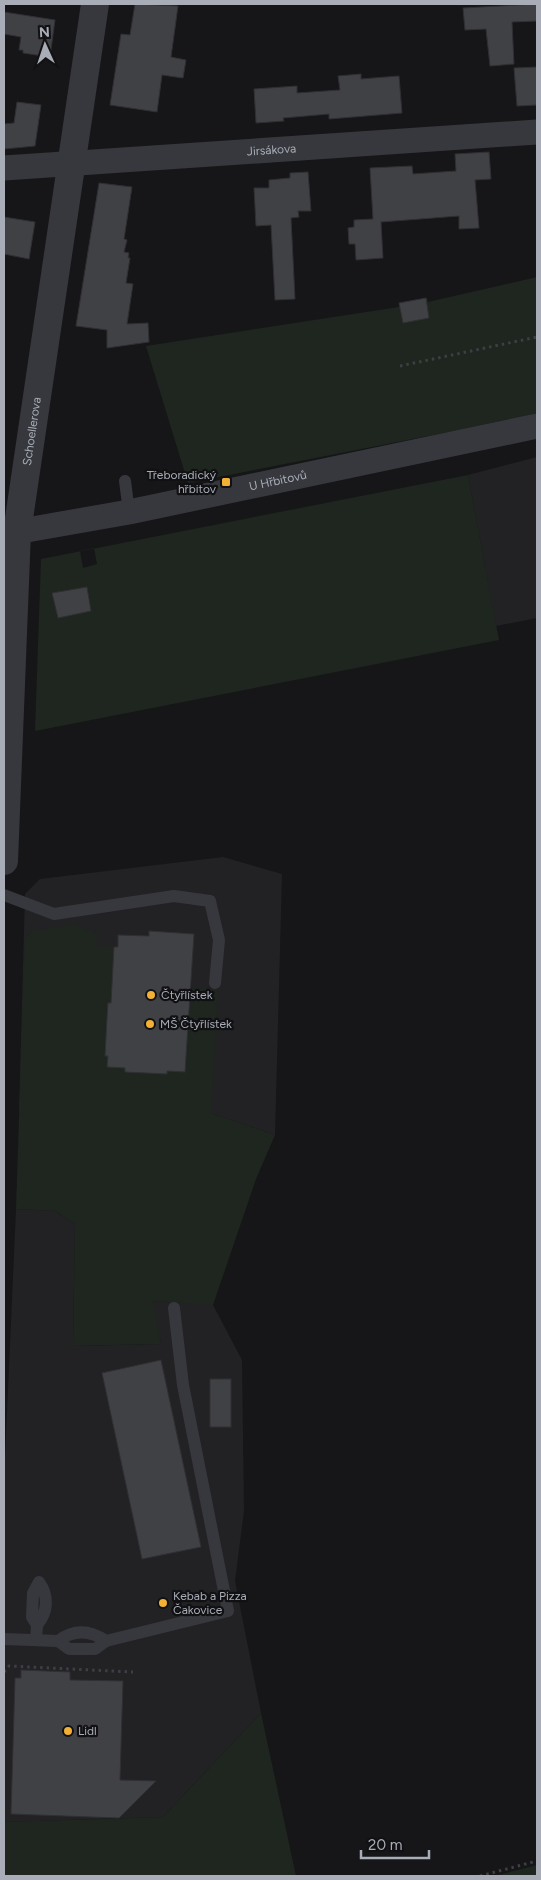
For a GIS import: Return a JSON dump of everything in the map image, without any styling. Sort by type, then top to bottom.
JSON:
[{"type":"street","name":"Schoellerova","points":[[4,861],[11,533],[72,164],[95,4]]},
{"type":"street","name":"Jirsákova","points":[[4,168],[537,132]]},
{"type":"street","name":"U Hřbitovů","points":[[11,533],[129,512],[537,426]]},
{"type":"lane","points":[[125,481],[129,512]]},
{"type":"lane","points":[[4,895],[54,914],[174,896],[210,901],[219,940],[215,982]]},
{"type":"lane","points":[[4,1640],[58,1641],[69,1633],[94,1632],[106,1641],[228,1612],[183,1385],[174,1308]]},
{"type":"lane","points":[[36,1640],[37,1625]]},
{"type":"path","points":[[400,366],[537,337]]},
{"type":"path","points":[[4,1672],[9,1666],[133,1672]]},
{"type":"path","points":[[480,1876],[537,1861]]},
{"type":"shaded area","points":[[537,277],[537,413],[188,483],[146,346],[399,307],[399,304],[403,323],[429,318],[426,298],[428,302]]},
{"type":"shaded area","points":[[537,457],[537,618],[496,626],[468,475]]},
{"type":"shaded area","points":[[468,475],[499,640],[35,731],[41,559],[80,551],[83,568],[97,564],[94,549]],"holes":[[[87,587],[91,611],[58,618],[52,593]]]},
{"type":"shaded area","name":"MŠ Čtyřlístek","points":[[223,857],[282,874],[275,1135],[211,1113],[19,1111],[25,894],[40,879]]},
{"type":"shaded area","points":[[74,924],[97,934],[96,946],[114,947],[111,1003],[108,1003],[106,1020],[110,1021],[108,1038],[106,1038],[105,1056],[108,1056],[107,1067],[125,1068],[125,1072],[166,1074],[167,1071],[185,1072],[192,988],[218,989],[211,1113],[275,1135],[256,1179],[213,1305],[153,1301],[161,1344],[73,1346],[75,1224],[55,1211],[16,1209],[25,938],[32,932]]},
{"type":"shaded area","points":[[16,1209],[55,1211],[75,1224],[73,1346],[161,1344],[152,1301],[199,1303],[213,1305],[242,1360],[244,1511],[235,1581],[261,1713],[163,1817],[4,1822],[4,1480]]},
{"type":"shaded area","points":[[261,1713],[296,1876],[4,1876],[4,1822],[163,1817]]},
{"type":"shaded area","points":[[537,1865],[537,1876],[495,1876]]},
{"type":"building","points":[[135,4],[178,6],[171,57],[186,60],[183,78],[162,75],[157,112],[110,105],[121,34],[130,35]]},
{"type":"building","points":[[537,4],[537,21],[512,22],[514,64],[490,66],[486,29],[465,30],[463,8]]},
{"type":"building","points":[[4,12],[55,20],[50,57],[23,53],[23,50],[19,50],[21,37],[4,34]]},
{"type":"building","points":[[537,67],[537,105],[517,106],[514,68]]},
{"type":"building","points":[[361,74],[361,79],[399,76],[402,113],[329,119],[329,114],[283,118],[284,121],[256,123],[254,89],[297,86],[297,93],[340,90],[338,76]]},
{"type":"building","points":[[17,102],[41,105],[35,146],[4,149],[4,124],[14,123]]},
{"type":"building","points":[[489,152],[491,179],[475,180],[479,228],[459,229],[459,216],[381,222],[383,258],[356,260],[355,244],[349,244],[348,228],[354,227],[354,220],[373,219],[370,168],[412,166],[413,174],[456,171],[455,154]]},
{"type":"building","points":[[308,172],[311,211],[298,211],[299,217],[291,218],[295,299],[275,300],[271,225],[256,226],[254,188],[269,188],[269,180],[290,178],[290,173]]},
{"type":"building","points":[[99,183],[132,187],[124,239],[127,240],[124,252],[129,253],[128,258],[130,258],[126,283],[133,284],[127,324],[148,323],[149,342],[107,348],[107,330],[76,326]]},
{"type":"building","points":[[4,217],[35,222],[29,259],[4,254]]},
{"type":"building","points":[[426,298],[429,318],[403,323],[399,303]]},
{"type":"building","points":[[87,587],[91,611],[58,618],[52,593]]},
{"type":"building","name":"Čtyřlístek","points":[[149,931],[194,934],[185,1072],[167,1071],[167,1074],[125,1072],[125,1068],[107,1067],[108,1056],[105,1056],[107,1018],[108,1003],[111,1003],[114,947],[118,947],[118,935],[149,936]]},
{"type":"building","points":[[161,1360],[201,1547],[142,1559],[102,1373]]},
{"type":"building","points":[[210,1379],[231,1379],[231,1427],[210,1427]]},
{"type":"building","name":"Lidl","points":[[21,1670],[70,1672],[70,1680],[123,1681],[120,1780],[156,1781],[119,1818],[11,1814],[15,1678],[21,1678]]},
{"type":"place","name":"Třeboradický hřbitov","points":[[226,482]]},
{"type":"place","name":"Čtyřlístek","points":[[151,995]]},
{"type":"place","name":"MŠ Čtyřlístek","points":[[150,1024]]},
{"type":"place","name":"Kebab a Pizza Čakovice","points":[[163,1603]]},
{"type":"place","name":"Lidl","points":[[68,1731]]}]
